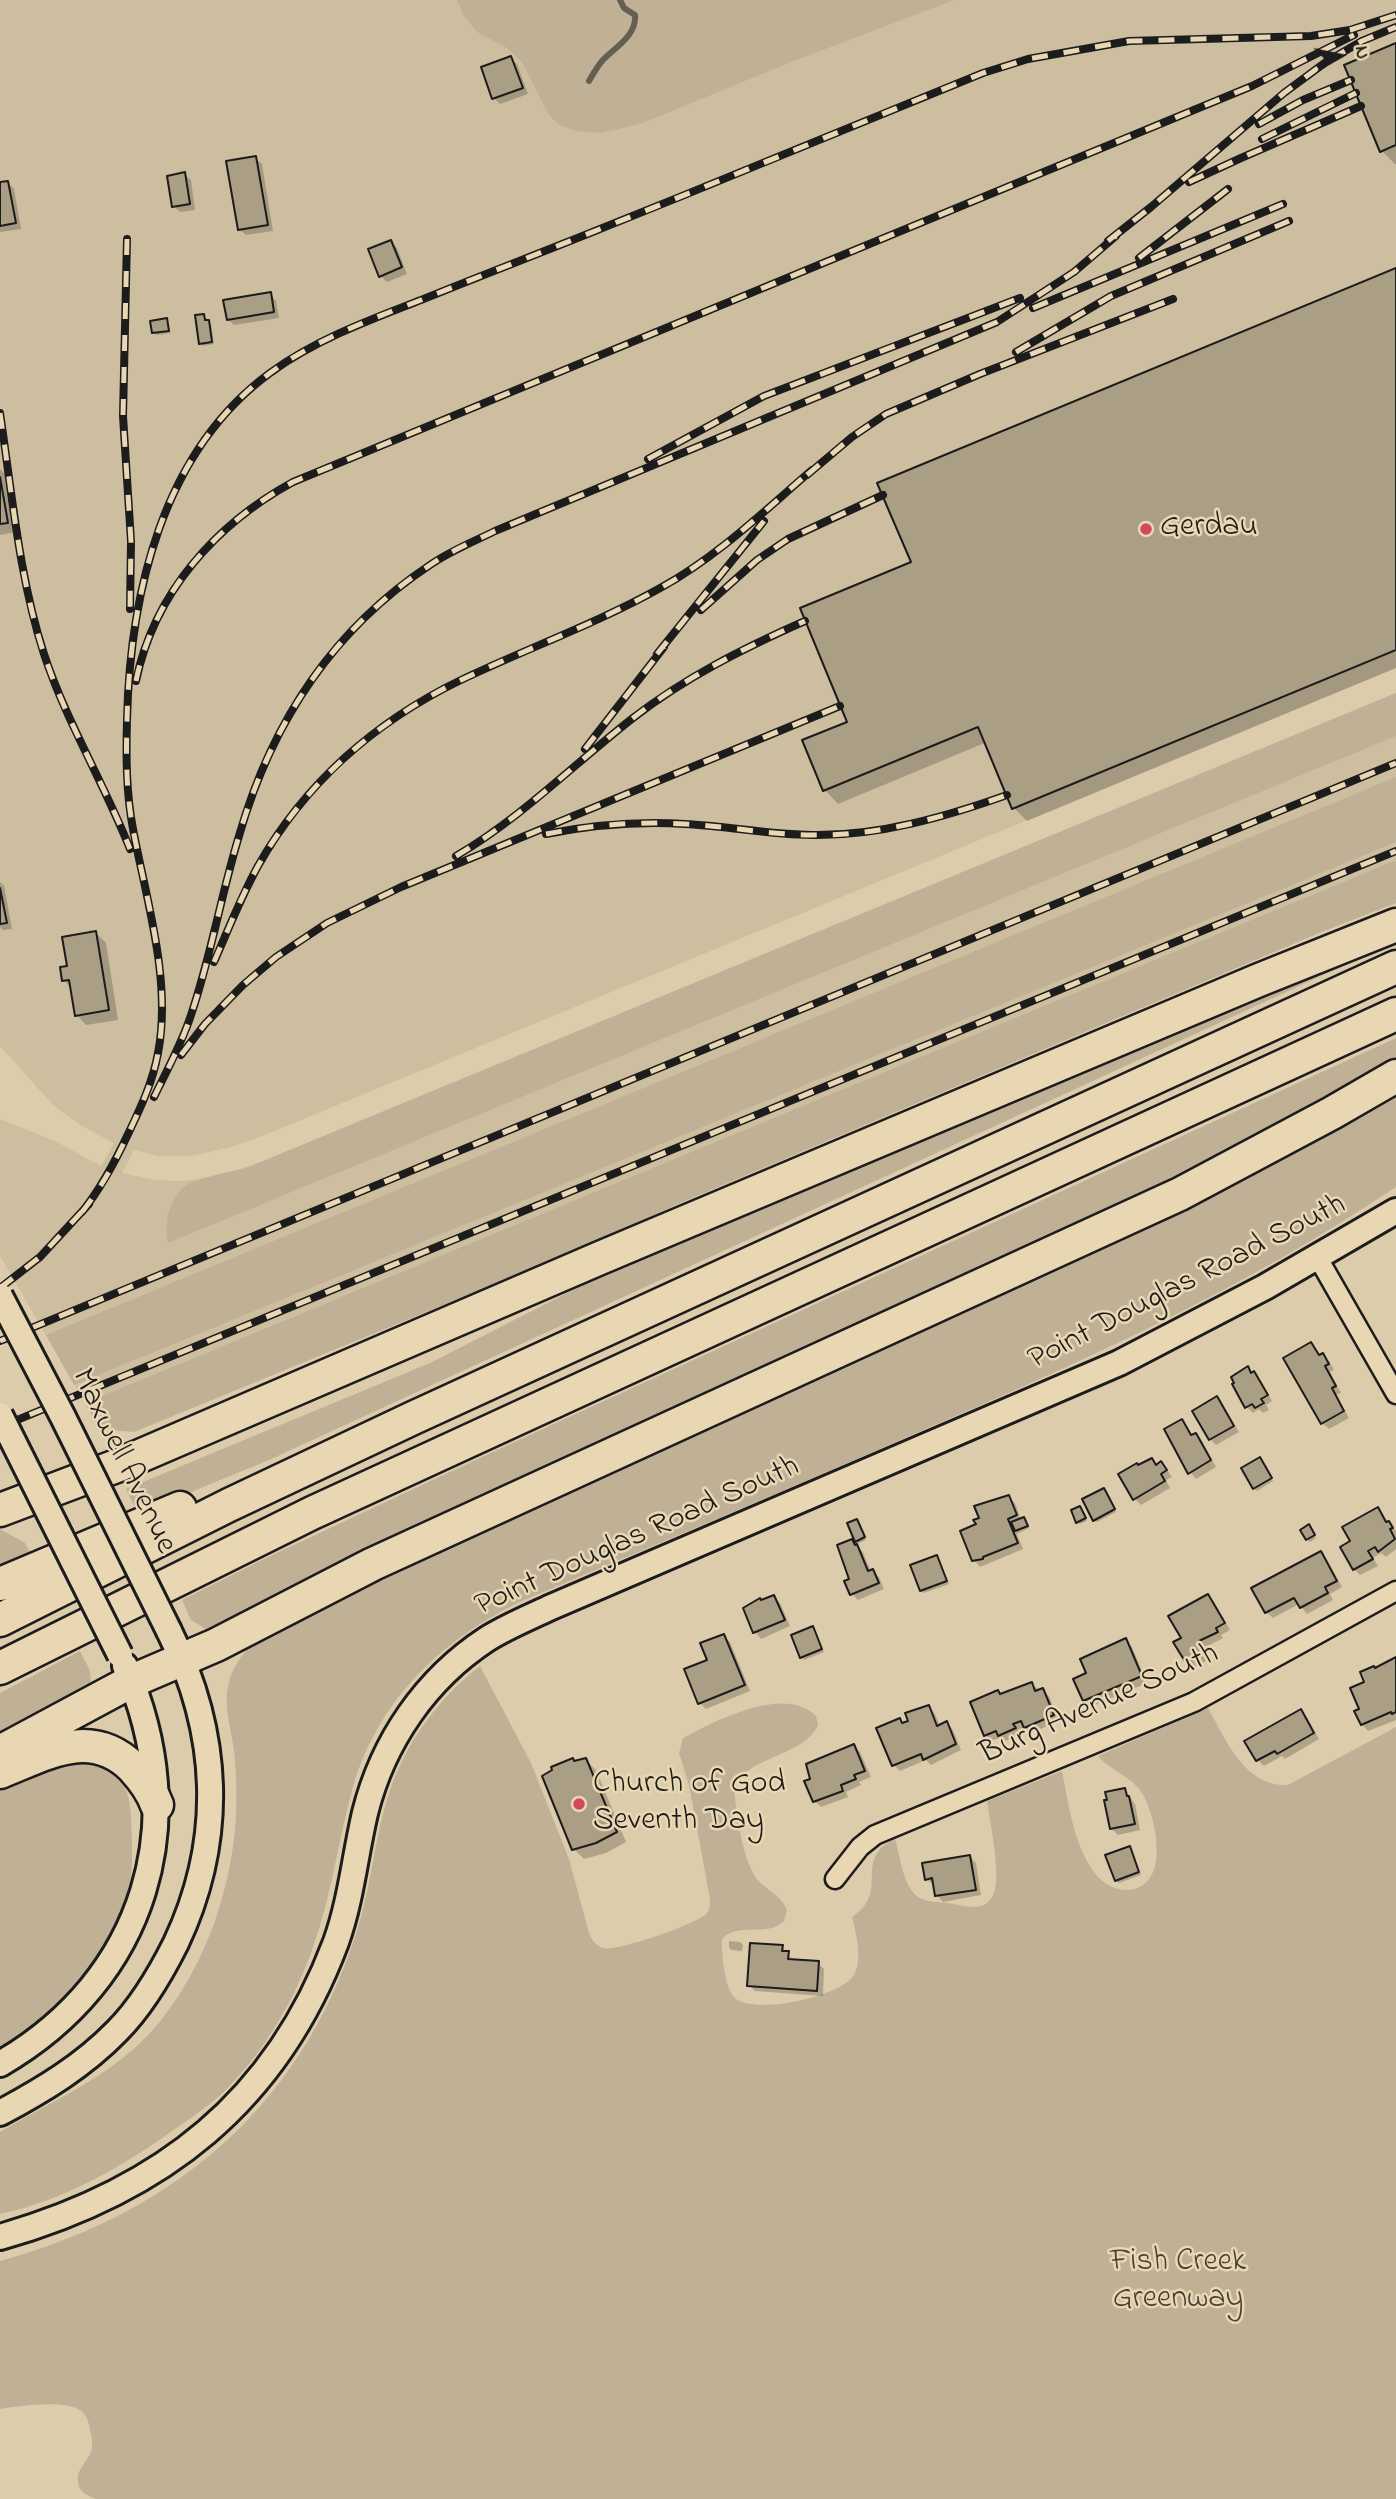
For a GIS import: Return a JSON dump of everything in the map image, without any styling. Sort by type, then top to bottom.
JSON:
[{"type":"highway","points":[[3,1508],[92,1475],[1259,980],[1396,925]]},
{"type":"highway","points":[[0,1620],[229,1505],[1396,967]]},
{"type":"highway","points":[[0,1668],[337,1501],[1396,1014]]},
{"type":"highway","points":[[0,1752],[126,1668],[183,1659],[386,1559],[1180,1194],[1311,1125],[1396,1076]]},
{"type":"highway","points":[[0,1584],[168,1513],[413,1419]]},
{"type":"highway","points":[[0,1772],[64,1747],[94,1746],[111,1752],[126,1762],[146,1783],[157,1805]]},
{"type":"street","name":"Point Douglas Road South","points":[[0,2237],[82,2209],[155,2170],[210,2131],[263,2075],[296,2028],[336,1940],[350,1895],[365,1812],[386,1753],[429,1688],[476,1647],[509,1627],[591,1590],[1119,1363],[1318,1258],[1396,1211]]},
{"type":"street","points":[[1318,1258],[1396,1394]]},
{"type":"street","name":"Maxwell Avenue","points":[[0,1296],[183,1659],[203,1724],[211,1794],[204,1858],[188,1914],[155,1982],[115,2034],[64,2076],[0,2113]]},
{"type":"street","points":[[0,1415],[126,1668],[151,1749],[157,1805],[152,1852],[141,1897],[111,1961],[89,1992],[64,2020],[0,2064]]},
{"type":"street","name":"Burg Avenue South","points":[[835,1879],[860,1847],[875,1835],[1194,1702],[1396,1591]]},
{"type":"shaded area","points":[[0,0],[1396,0],[1396,668],[260,1137],[191,1156],[157,1156],[134,1150],[122,1173],[155,1180],[182,1181],[225,1175],[251,1166],[1396,693],[1396,860],[85,1403],[0,1256],[0,1119],[55,1141],[101,1166],[114,1143],[80,1125],[53,1105],[0,1046]]},
{"type":"green space","points":[[457,0],[954,0],[640,124],[601,133],[576,131],[558,124],[549,115],[522,62],[507,48],[477,32],[464,16]]},
{"type":"green space","points":[[1396,693],[1396,736],[168,1243],[167,1224],[171,1206],[175,1197],[189,1184],[251,1166]]},
{"type":"green space","points":[[1396,777],[1396,842],[1353,860],[74,1385],[46,1335]]},
{"type":"green space","points":[[1396,860],[1396,903],[671,1207],[592,1244],[134,1432],[99,1429],[85,1403]]},
{"type":"green space","points":[[1381,940],[1384,947],[269,1460],[138,1514],[126,1489],[430,1363],[622,1265]]},
{"type":"green space","points":[[1396,1038],[1396,1065],[1251,1147],[211,1632],[191,1620],[182,1600],[266,1558]]},
{"type":"green space","points":[[1396,1085],[1396,1187],[1339,1224],[1223,1290],[1105,1349],[822,1474],[522,1601],[465,1634],[440,1654],[397,1700],[364,1755],[353,1787],[320,1927],[306,1965],[291,2000],[248,2065],[207,2106],[113,2169],[70,2191],[0,2214],[0,2132],[83,2085],[122,2059],[157,2025],[173,2004],[200,1958],[219,1908],[235,1830],[236,1781],[227,1690],[243,1654],[265,1631]]},
{"type":"green space","points":[[0,1529],[25,1543],[33,1558],[0,1573]]},
{"type":"green space","points":[[80,1651],[90,1671],[91,1685],[0,1734],[0,1693]]},
{"type":"green space","name":"Fish Creek Greenway","points":[[480,1666],[531,1763],[569,1859],[589,1933],[594,1942],[603,1948],[624,1946],[673,1930],[706,1914],[709,1909],[710,1899],[689,1785],[679,1753],[683,1738],[731,1715],[769,1704],[803,1707],[816,1716],[818,1725],[811,1736],[799,1745],[757,1765],[737,1783],[737,1815],[748,1862],[757,1879],[787,1910],[784,1921],[777,1926],[736,1931],[722,1939],[724,1969],[731,1992],[734,1997],[744,2002],[758,2005],[815,1997],[846,1983],[854,1975],[858,1954],[852,1917],[864,1907],[869,1897],[875,1856],[882,1847],[895,1839],[906,1880],[919,1898],[967,1907],[985,1904],[994,1893],[996,1884],[987,1801],[1062,1771],[1076,1836],[1087,1861],[1101,1880],[1118,1889],[1128,1890],[1144,1884],[1151,1877],[1155,1866],[1157,1848],[1152,1819],[1146,1801],[1137,1787],[1098,1756],[1208,1708],[1230,1747],[1249,1770],[1273,1784],[1288,1785],[1396,1727],[1396,2499],[96,2499],[84,2493],[78,2477],[91,2452],[92,2444],[88,2422],[83,2413],[74,2407],[54,2404],[0,2409],[0,2261],[65,2240],[125,2212],[180,2179],[229,2139],[271,2093],[308,2041],[338,1982],[361,1917],[389,1793],[404,1756],[437,1707]]},
{"type":"green space","points":[[92,1758],[118,1776],[128,1797],[132,1851],[128,1891],[108,1938],[79,1982],[42,2020],[0,2049],[0,1783],[38,1767]]},
{"type":"building","points":[[1396,43],[1396,145],[1380,152],[1344,65]]},
{"type":"building","points":[[511,56],[523,88],[492,99],[481,67]]},
{"type":"building","points":[[256,156],[268,225],[238,230],[226,161]]},
{"type":"building","points":[[185,172],[190,204],[172,207],[167,176]]},
{"type":"building","points":[[8,181],[16,223],[0,226],[0,182]]},
{"type":"building","points":[[391,240],[402,267],[379,277],[368,249]]},
{"type":"building","name":"Gerdau","points":[[1396,268],[1396,650],[1012,809],[978,727],[823,791],[802,740],[847,722],[800,608],[911,562],[877,483]]},
{"type":"building","points":[[271,292],[274,312],[227,320],[223,300]]},
{"type":"building","points":[[204,314],[205,320],[209,320],[212,342],[199,344],[195,315]]},
{"type":"building","points":[[167,318],[169,331],[152,333],[150,321]]},
{"type":"building","points":[[0,477],[8,523],[0,524]]},
{"type":"building","points":[[0,888],[7,923],[0,924]]},
{"type":"building","points":[[96,931],[109,1010],[75,1016],[69,980],[62,981],[60,967],[67,966],[62,937]]},
{"type":"building","points":[[1311,1342],[1319,1355],[1323,1353],[1329,1364],[1325,1366],[1336,1386],[1332,1388],[1344,1411],[1321,1424],[1283,1358]]},
{"type":"building","points":[[1248,1366],[1251,1373],[1254,1371],[1268,1395],[1261,1399],[1264,1403],[1255,1408],[1252,1404],[1245,1408],[1232,1384],[1234,1383],[1231,1377]]},
{"type":"building","points":[[1217,1396],[1234,1426],[1209,1440],[1192,1411]]},
{"type":"building","points":[[1182,1419],[1191,1435],[1196,1433],[1211,1460],[1188,1474],[1164,1429]]},
{"type":"building","points":[[1260,1457],[1272,1478],[1253,1489],[1241,1468]]},
{"type":"building","points":[[1152,1458],[1156,1465],[1161,1461],[1167,1470],[1161,1474],[1165,1481],[1133,1500],[1118,1474]]},
{"type":"building","points":[[1104,1488],[1115,1509],[1093,1521],[1082,1499]]},
{"type":"building","points":[[1009,1495],[1017,1515],[1008,1519],[1018,1543],[983,1559],[972,1561],[960,1531],[976,1524],[973,1520],[979,1518],[974,1506]]},
{"type":"building","points":[[1080,1506],[1086,1518],[1076,1523],[1071,1510]]},
{"type":"building","points":[[1378,1507],[1386,1522],[1389,1521],[1393,1528],[1390,1529],[1395,1539],[1378,1552],[1375,1547],[1368,1551],[1373,1559],[1353,1570],[1340,1547],[1350,1541],[1342,1527]]},
{"type":"building","points":[[1024,1517],[1028,1526],[1015,1531],[1011,1522]]},
{"type":"building","points":[[857,1519],[865,1537],[855,1542],[847,1523]]},
{"type":"building","points":[[1309,1524],[1315,1535],[1306,1540],[1300,1530]]},
{"type":"building","points":[[852,1539],[855,1545],[857,1544],[868,1571],[873,1569],[879,1583],[850,1595],[844,1581],[849,1579],[837,1545]]},
{"type":"building","points":[[1321,1551],[1337,1581],[1325,1587],[1328,1593],[1300,1608],[1294,1598],[1265,1613],[1251,1588]]},
{"type":"building","points":[[937,1555],[947,1581],[920,1591],[910,1565]]},
{"type":"building","points":[[1208,1594],[1225,1623],[1216,1628],[1218,1632],[1199,1641],[1205,1652],[1186,1663],[1173,1642],[1181,1638],[1168,1616]]},
{"type":"building","points":[[774,1595],[785,1620],[753,1633],[743,1608],[760,1598],[761,1600]]},
{"type":"building","points":[[813,1626],[822,1649],[800,1658],[791,1635]]},
{"type":"building","points":[[724,1634],[745,1685],[698,1704],[684,1669],[707,1660],[700,1643]]},
{"type":"building","points":[[1126,1638],[1142,1676],[1083,1701],[1073,1679],[1086,1673],[1080,1659]]},
{"type":"building","points":[[1396,1657],[1396,1712],[1361,1725],[1354,1711],[1359,1709],[1350,1688],[1364,1682],[1360,1672]]},
{"type":"building","points":[[1032,1682],[1035,1691],[1043,1688],[1054,1715],[1024,1728],[1021,1721],[1013,1724],[1016,1728],[998,1736],[996,1731],[984,1736],[970,1702],[998,1690],[1000,1694]]},
{"type":"building","points":[[929,1705],[937,1726],[947,1721],[956,1744],[923,1760],[921,1754],[892,1766],[876,1728],[900,1718],[902,1723],[908,1721],[905,1713]]},
{"type":"building","points":[[1301,1709],[1314,1733],[1277,1754],[1275,1751],[1256,1761],[1244,1741]]},
{"type":"building","points":[[854,1744],[865,1771],[854,1775],[856,1779],[841,1785],[843,1791],[813,1802],[804,1781],[810,1779],[806,1764]]},
{"type":"building","name":"Church of God Seventh Day","points":[[573,1758],[574,1761],[586,1758],[617,1832],[596,1843],[572,1850],[542,1776],[552,1770],[551,1767]]},
{"type":"building","points":[[1125,1788],[1135,1824],[1110,1829],[1105,1792]]},
{"type":"building","points":[[1130,1846],[1139,1872],[1115,1881],[1105,1855]]},
{"type":"building","points":[[970,1855],[976,1890],[935,1896],[932,1878],[925,1880],[922,1863]]},
{"type":"building","points":[[750,1943],[783,1945],[782,1951],[789,1951],[788,1959],[819,1961],[817,1991],[747,1986]]},
{"type":"waterway","points":[[589,81],[602,61],[629,35],[635,22],[635,15],[624,8],[620,0]]},
{"type":"railway","points":[[82,1212],[108,1173],[142,1103],[156,1063],[161,1026],[162,997],[156,940],[133,829],[128,788],[127,720],[135,624],[159,529],[178,484],[203,443],[233,405],[287,361],[343,332],[983,73],[1028,59],[1129,41],[1311,36],[1350,30],[1396,15]]},
{"type":"railway","points":[[1108,241],[1284,93],[1326,62],[1362,41],[1396,27]]},
{"type":"railway","points":[[136,681],[157,619],[192,564],[239,518],[293,482],[1252,86],[1354,35]]},
{"type":"railway","points":[[1259,124],[1303,100],[1351,80]]},
{"type":"railway","points":[[1262,139],[1356,93]]},
{"type":"railway","points":[[1189,182],[1361,106]]},
{"type":"railway","points":[[1139,258],[1228,189]]},
{"type":"railway","points":[[1033,308],[1283,204]]},
{"type":"railway","points":[[1016,352],[1111,296],[1289,221]]},
{"type":"railway","points":[[154,1097],[191,1015],[239,836],[252,795],[269,756],[310,683],[363,619],[430,565],[495,531],[997,322],[1074,272],[1116,236]]},
{"type":"railway","points":[[127,239],[123,416],[131,541],[130,609]]},
{"type":"railway","points":[[648,459],[764,396],[1020,298]]},
{"type":"railway","points":[[807,475],[852,437],[886,414],[980,374],[1173,299]]},
{"type":"railway","points":[[0,413],[22,565],[35,625],[63,703],[130,849]]},
{"type":"railway","points":[[214,962],[252,878],[277,836],[320,781],[345,757],[372,735],[430,696],[613,612],[683,575],[740,532],[812,470]]},
{"type":"railway","points":[[701,610],[757,560],[788,539],[883,495]]},
{"type":"railway","points":[[657,654],[764,521]]},
{"type":"railway","points":[[456,856],[525,808],[653,703],[716,664],[805,621]]},
{"type":"railway","points":[[585,749],[664,647]]},
{"type":"railway","points":[[181,1055],[205,1024],[243,985],[276,957],[327,923],[401,887],[840,706]]},
{"type":"railway","points":[[0,1341],[1396,763]]},
{"type":"railway","points":[[546,834],[632,823],[701,825],[797,835],[862,832],[912,824],[1007,795]]},
{"type":"railway","points":[[0,1427],[1396,851]]},
{"type":"railway","points":[[0,1288],[40,1257],[89,1204]]},
{"type":"place","name":"Gerdau","points":[[1146,529]]},
{"type":"place","name":"Church of God Seventh Day","points":[[579,1804]]}]
